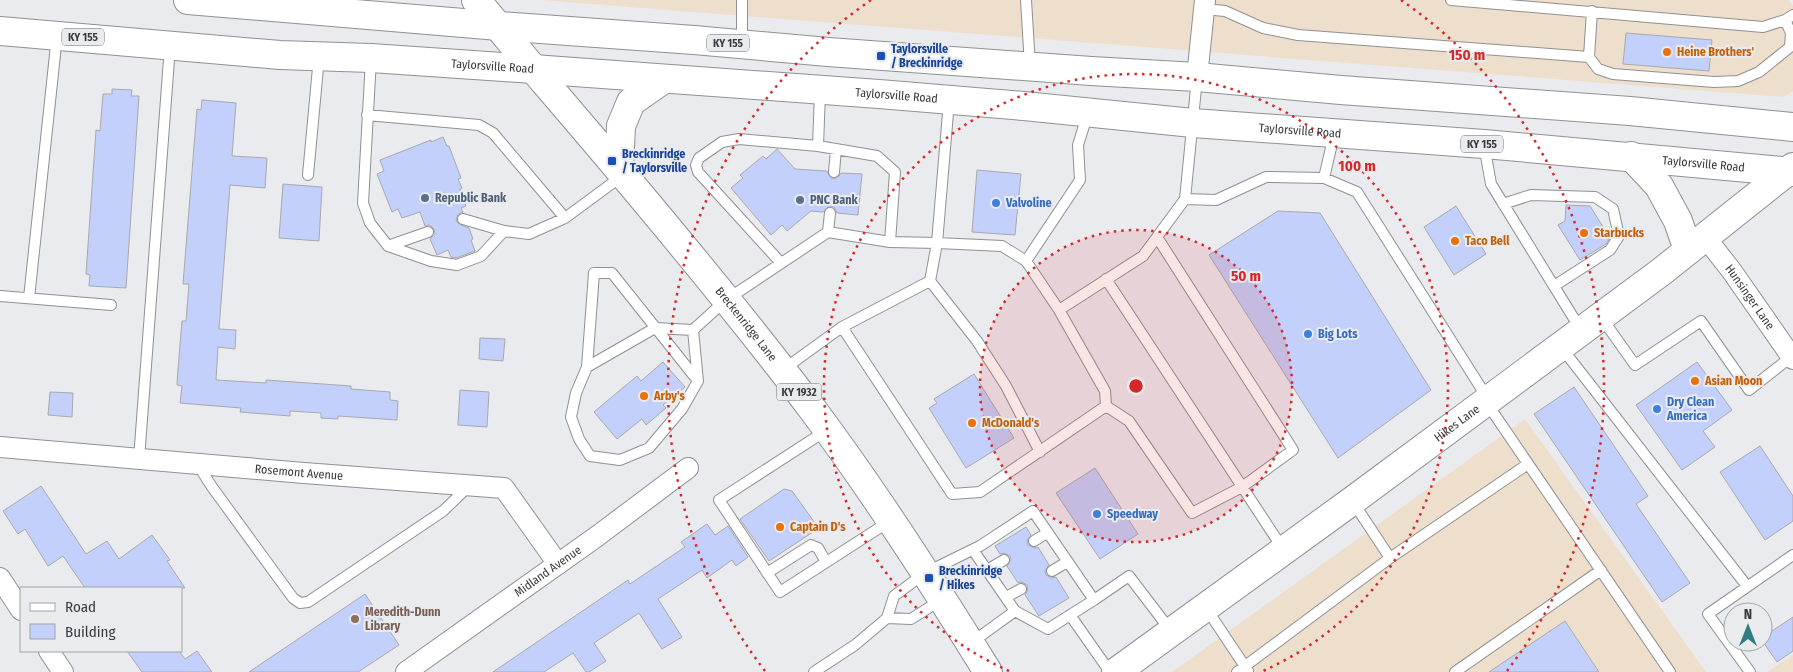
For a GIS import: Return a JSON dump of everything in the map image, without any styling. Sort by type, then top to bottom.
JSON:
[{"type":"main road","name":"KY 155","points":[[188,0],[250,2],[499,26],[828,52],[1197,77],[1341,90],[1630,111],[1793,127]]},
{"type":"main road","name":"Breckenridge Lane","points":[[476,0],[621,172],[782,370],[890,520],[988,672]]},
{"type":"main road","name":"Taylorsville Road","points":[[0,31],[170,46],[533,69],[949,100],[1193,123],[1484,144],[1792,170]]},
{"type":"main road","points":[[621,172],[621,126],[631,102],[664,79]]},
{"type":"main road","points":[[1631,156],[1659,186],[1678,220],[1697,243]]},
{"type":"main road","name":"Hikes Lane","points":[[1116,672],[1352,502],[1661,272],[1792,170]]},
{"type":"street","points":[[1197,77],[1204,4]]},
{"type":"street","name":"Hunsinger Lane","points":[[1697,243],[1731,270],[1792,358]]},
{"type":"street","name":"Rosemont Avenue","points":[[0,447],[504,488],[558,564]]},
{"type":"street","name":"Midland Avenue","points":[[406,672],[558,564],[688,468]]},
{"type":"street","points":[[0,578],[20,608]]},
{"type":"street","points":[[50,652],[63,672]]},
{"type":"lane","points":[[742,0],[742,44]]},
{"type":"lane","points":[[1026,0],[1030,67]]},
{"type":"lane","points":[[1451,0],[1592,11],[1763,26],[1789,17],[1790,47],[1759,72],[1738,81],[1714,82],[1613,74],[1598,69],[1589,57],[1592,11]]},
{"type":"lane","points":[[1204,4],[1263,28],[1298,35],[1589,57]]},
{"type":"lane","points":[[29,298],[57,35]]},
{"type":"lane","points":[[140,458],[146,353],[170,46]]},
{"type":"lane","points":[[308,176],[319,56]]},
{"type":"lane","points":[[371,58],[363,203],[370,223],[388,246],[430,261],[457,264],[481,256],[504,231]]},
{"type":"lane","points":[[1060,310],[1143,256],[1185,199],[1197,77]]},
{"type":"lane","points":[[818,146],[820,91]]},
{"type":"lane","points":[[949,100],[937,243],[930,282],[978,341],[1006,386],[1040,452]]},
{"type":"lane","points":[[1026,261],[1080,180],[1078,145],[1088,112]]},
{"type":"lane","points":[[367,115],[479,125],[493,133],[565,218]]},
{"type":"lane","points":[[1324,178],[1334,133]]},
{"type":"lane","points":[[781,264],[698,172],[696,165],[700,158],[722,142],[739,140],[818,146],[877,156],[896,172],[890,242]]},
{"type":"lane","points":[[1484,144],[1491,184],[1581,331],[1747,586]]},
{"type":"lane","points":[[834,172],[836,149]]},
{"type":"lane","points":[[463,219],[504,231],[530,234],[565,218],[621,172]]},
{"type":"lane","points":[[1185,199],[1216,200],[1266,177],[1324,178],[1357,192],[1528,464],[1670,672]]},
{"type":"lane","points":[[1503,204],[1531,195],[1595,197],[1614,209],[1619,236],[1610,250],[1554,286]]},
{"type":"lane","points":[[828,232],[830,212]]},
{"type":"lane","points":[[388,246],[428,232]]},
{"type":"lane","points":[[587,367],[655,328],[693,330],[726,300],[828,232],[890,242],[1002,246],[1026,261],[1060,310],[1105,391],[1106,406]]},
{"type":"lane","points":[[1106,406],[1129,421],[1192,513],[1242,487],[1293,450],[1157,237]]},
{"type":"lane","points":[[693,330],[698,381],[682,409],[649,448],[620,460],[590,456],[579,440],[571,417],[576,393],[587,367],[594,273],[612,273],[698,381]]},
{"type":"lane","points":[[1106,279],[1284,550]]},
{"type":"lane","points":[[782,370],[842,326],[930,282]]},
{"type":"lane","points":[[0,296],[111,305]]},
{"type":"lane","points":[[1581,331],[1635,365],[1702,321],[1749,390],[1792,358]]},
{"type":"lane","points":[[842,326],[952,494],[980,492],[1106,406]]},
{"type":"lane","points":[[827,430],[719,500],[780,592],[890,520]]},
{"type":"lane","points":[[197,464],[293,598],[300,603],[308,602],[443,511],[471,484]]},
{"type":"lane","points":[[1205,608],[1243,670],[1390,558],[1528,464]]},
{"type":"lane","points":[[1352,502],[1390,558]]},
{"type":"lane","points":[[814,672],[855,645],[887,618],[894,596],[925,572],[972,550],[1033,511],[1094,600]]},
{"type":"lane","points":[[1034,541],[1047,533]]},
{"type":"lane","points":[[767,573],[811,545],[818,548],[826,562]]},
{"type":"lane","points":[[972,550],[1015,611],[1048,629],[1129,576],[1172,632]]},
{"type":"lane","points":[[1750,672],[1708,614],[1793,555]]},
{"type":"lane","points":[[987,570],[1004,560]]},
{"type":"lane","points":[[1052,571],[1067,562]]},
{"type":"lane","points":[[1455,672],[1601,570]]},
{"type":"lane","points":[[1006,598],[1021,589]]},
{"type":"lane","points":[[887,618],[911,619],[942,600]]},
{"type":"lane","points":[[970,644],[1015,611]]},
{"type":"lane","points":[[1070,615],[1110,672]]},
{"type":"shaded area","points":[[541,0],[1789,0],[1793,6],[1793,91],[1784,97]]},
{"type":"shaded area","points":[[1525,419],[1706,672],[1172,672]]},
{"type":"shaded area","points":[[1793,655],[1793,672],[1767,672]]},
{"type":"building","name":"Heine Brothers'","points":[[1626,33],[1712,40],[1709,71],[1623,64]]},
{"type":"building","points":[[112,89],[132,90],[131,96],[139,96],[126,288],[89,286],[90,275],[86,274],[96,130],[100,131],[103,94],[112,94]]},
{"type":"building","points":[[202,100],[236,103],[232,156],[267,158],[265,188],[230,185],[219,329],[236,330],[235,349],[218,347],[216,380],[266,383],[266,380],[351,386],[351,389],[390,392],[390,400],[398,401],[397,420],[338,416],[338,419],[321,418],[321,413],[290,411],[290,416],[240,412],[241,408],[180,403],[182,386],[177,385],[178,369],[182,321],[186,321],[189,284],[183,284],[197,109],[201,110]]},
{"type":"building","name":"Republic Bank","points":[[443,137],[447,146],[449,146],[461,178],[458,179],[466,206],[461,208],[463,212],[458,214],[456,221],[469,228],[475,251],[456,258],[451,257],[448,250],[437,255],[430,239],[435,234],[434,229],[430,225],[425,226],[420,212],[402,218],[398,209],[392,212],[377,174],[384,171],[380,160]]},
{"type":"building","name":"PNC Bank","points":[[777,149],[795,169],[827,171],[830,177],[834,179],[841,173],[862,174],[858,215],[837,213],[834,207],[828,207],[823,212],[811,211],[787,231],[782,225],[771,235],[731,188],[743,178],[740,175],[763,156],[766,159]]},
{"type":"building","name":"Valvoline","points":[[977,170],[1021,174],[1015,235],[972,232]]},
{"type":"building","points":[[283,184],[322,187],[319,241],[279,238]]},
{"type":"building","name":"Starbucks","points":[[1566,205],[1590,206],[1610,238],[1606,244],[1580,260],[1558,225],[1565,221]]},
{"type":"building","name":"Taco Bell","points":[[1456,206],[1486,254],[1454,275],[1424,227]]},
{"type":"building","points":[[1278,211],[1320,213],[1431,390],[1338,458],[1209,255]]},
{"type":"building","points":[[480,338],[505,339],[503,361],[479,359]]},
{"type":"building","name":"Arby's","points":[[663,362],[685,387],[663,405],[666,408],[646,425],[642,419],[617,439],[594,412],[637,376],[641,381]]},
{"type":"building","points":[[1697,362],[1732,410],[1703,431],[1715,447],[1682,470],[1636,405]]},
{"type":"building","name":"McDonald's","points":[[974,374],[1014,438],[966,468],[929,408],[937,403],[934,399]]},
{"type":"building","points":[[1574,387],[1648,496],[1636,504],[1690,583],[1662,602],[1534,414]]},
{"type":"building","points":[[460,390],[489,392],[487,427],[458,425]]},
{"type":"building","points":[[50,392],[73,393],[72,417],[48,415]]},
{"type":"building","points":[[1760,446],[1793,496],[1793,521],[1765,540],[1720,472]]},
{"type":"building","name":"Speedway","points":[[1095,468],[1138,534],[1100,559],[1056,493]]},
{"type":"building","points":[[41,486],[86,554],[107,541],[119,559],[152,535],[170,560],[167,561],[185,588],[84,587],[63,556],[48,566],[25,529],[18,534],[3,511]]},
{"type":"building","name":"Captain D's","points":[[784,489],[792,491],[815,523],[813,532],[769,561],[740,519]]},
{"type":"building","points":[[707,524],[715,535],[728,526],[748,557],[736,566],[732,560],[707,578],[702,570],[658,599],[682,637],[662,649],[639,613],[594,643],[606,661],[589,672],[586,672],[573,653],[544,672],[493,672],[628,580],[630,584],[685,547],[681,542]]},
{"type":"building","points":[[1026,527],[1031,535],[1027,541],[1028,545],[1034,548],[1038,547],[1049,565],[1045,571],[1046,575],[1052,578],[1056,577],[1069,598],[1039,616],[1025,595],[1028,590],[1027,585],[1022,582],[1018,583],[1007,566],[1011,560],[1010,556],[1004,553],[1000,554],[995,546]]},
{"type":"building","name":"Meredith-Dunn Library","points":[[365,594],[399,645],[358,672],[249,672]]},
{"type":"building","points":[[1793,617],[1793,651],[1777,662],[1770,652],[1773,652],[1773,630]]},
{"type":"building","points":[[1565,621],[1599,672],[1489,672]]},
{"type":"building","points":[[197,651],[212,672],[142,672],[128,652],[180,652],[185,659]]},
{"type":"place","name":"Heine Brothers'","points":[[1667,52]]},
{"type":"place","name":"Taylorsville / Breckinridge","points":[[881,56]]},
{"type":"place","name":"Breckinridge / Taylorsville","points":[[612,161]]},
{"type":"place","name":"Republic Bank","points":[[425,198]]},
{"type":"place","name":"PNC Bank","points":[[800,200]]},
{"type":"place","name":"Valvoline","points":[[996,203]]},
{"type":"place","name":"Starbucks","points":[[1584,233]]},
{"type":"place","name":"Taco Bell","points":[[1455,241]]},
{"type":"place","name":"Big Lots","points":[[1308,334]]},
{"type":"place","name":"Asian Moon","points":[[1695,381]]},
{"type":"place","name":"Arby's","points":[[644,396]]},
{"type":"place","name":"Dry Clean America","points":[[1657,409]]},
{"type":"place","name":"McDonald's","points":[[972,423]]},
{"type":"place","name":"Speedway","points":[[1097,514]]},
{"type":"place","name":"Captain D's","points":[[780,527]]},
{"type":"place","name":"Breckinridge / Hikes","points":[[929,578]]},
{"type":"place","name":"Meredith-Dunn Library","points":[[355,619]]}]
